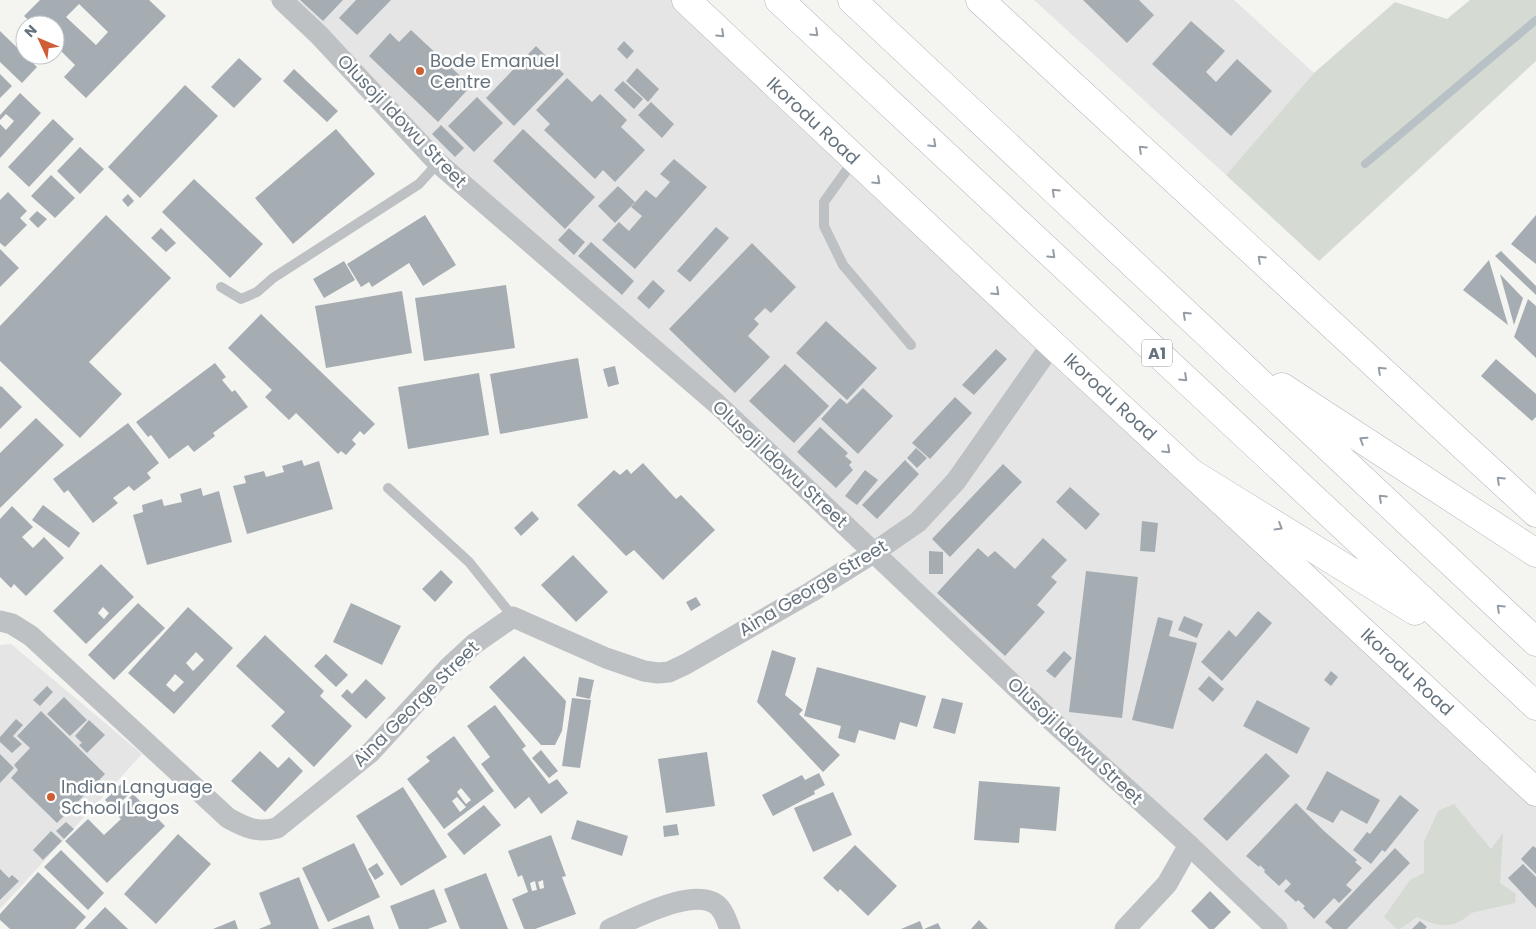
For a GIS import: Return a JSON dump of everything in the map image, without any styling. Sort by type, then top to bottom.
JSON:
[{"type":"main road","name":"Ikorodu Road","points":[[686,0],[854,160],[1536,792]]},
{"type":"main road","name":"A1","points":[[779,0],[1536,706]]},
{"type":"main road","points":[[852,0],[1536,642]]},
{"type":"main road","points":[[980,0],[1536,513]]},
{"type":"main road","points":[[1219,346],[1536,553]]},
{"type":"main road","points":[[1193,474],[1466,642]]},
{"type":"street","name":"Olusoji Idowu Street","points":[[282,0],[319,35],[438,163],[716,403],[1043,713],[1277,929]]},
{"type":"street","name":"Aina George Street","points":[[0,621],[12,624],[31,636],[228,818],[244,827],[263,831],[277,828],[371,752],[448,668],[474,644],[513,617],[606,658],[644,671],[658,673],[669,672],[686,664],[811,592],[918,522],[950,488],[1052,344]]},
{"type":"street","points":[[1125,929],[1167,884],[1189,846]]},
{"type":"street","points":[[610,929],[677,901],[691,899],[711,901],[720,907],[730,929]]},
{"type":"lane","points":[[854,160],[824,202],[824,226],[843,265],[911,346]]},
{"type":"lane","points":[[221,287],[241,299],[257,292],[273,278],[419,184],[438,163]]},
{"type":"lane","points":[[388,488],[469,562],[513,617]]},
{"type":"shaded area","points":[[269,0],[675,0],[1536,802],[1536,929],[1267,929]]},
{"type":"shaded area","points":[[1034,0],[1234,0],[1314,73],[1226,175]]},
{"type":"shaded area","points":[[1470,0],[1536,0],[1536,61],[1319,261],[1226,175],[1314,73],[1395,2],[1447,19]]},
{"type":"shaded area","name":"Indian Language School Lagos","points":[[11,644],[142,754],[0,909],[0,645]]},
{"type":"shaded area","points":[[1454,804],[1491,849],[1503,833],[1500,883],[1516,894],[1515,903],[1471,913],[1459,922],[1446,925],[1440,925],[1417,917],[1400,929],[1397,929],[1384,917],[1410,880],[1424,873],[1424,842],[1438,811]]},
{"type":"building","points":[[40,0],[149,0],[166,16],[86,98],[64,77],[75,65],[65,55],[65,15],[25,15]],"holes":[[[79,4],[108,32],[96,45],[66,17]]]},
{"type":"building","points":[[300,0],[343,0],[323,21]]},
{"type":"building","points":[[356,0],[391,0],[357,35],[339,18]]},
{"type":"building","points":[[1083,0],[1139,0],[1154,15],[1127,43]]},
{"type":"building","points":[[1191,21],[1225,51],[1206,72],[1216,82],[1237,59],[1272,91],[1231,136],[1152,64]]},
{"type":"building","name":"Bode Emanuel Centre","points":[[411,30],[471,86],[438,122],[369,56],[390,33],[399,42]]},
{"type":"building","points":[[0,31],[15,46],[15,65],[35,65],[37,67],[22,83],[0,62]]},
{"type":"building","points":[[624,41],[634,51],[627,59],[617,49]]},
{"type":"building","points":[[536,46],[564,74],[514,126],[486,98]]},
{"type":"building","points":[[239,58],[262,79],[234,108],[211,87]]},
{"type":"building","points":[[637,68],[659,89],[648,102],[626,81]]},
{"type":"building","points":[[294,69],[338,111],[327,122],[283,81]]},
{"type":"building","points":[[0,74],[12,86],[0,98]]},
{"type":"building","points":[[567,78],[592,102],[600,94],[627,120],[621,127],[645,150],[615,182],[603,170],[595,179],[544,130],[550,124],[536,110]]},
{"type":"building","points":[[623,81],[643,99],[634,109],[614,90]]},
{"type":"building","points":[[185,85],[218,116],[140,198],[108,167]]},
{"type":"building","points":[[20,93],[41,113],[0,158],[0,124],[6,130],[14,121],[6,114],[0,120],[0,115]]},
{"type":"building","points":[[477,97],[503,123],[474,152],[448,126]]},
{"type":"building","points":[[651,102],[674,124],[662,138],[638,115]]},
{"type":"building","points":[[53,119],[74,139],[29,187],[8,167]]},
{"type":"building","points":[[441,125],[464,148],[455,157],[432,134]]},
{"type":"building","points":[[336,129],[375,174],[293,244],[255,198]]},
{"type":"building","points":[[523,129],[595,197],[565,229],[493,161]]},
{"type":"building","points":[[80,147],[104,169],[80,194],[57,171]]},
{"type":"building","points":[[674,159],[707,187],[635,269],[602,240],[619,222],[629,231],[642,216],[631,207],[646,190],[656,198],[670,182],[660,174]]},
{"type":"building","points":[[51,175],[75,198],[55,218],[31,196]]},
{"type":"building","points":[[194,179],[263,244],[230,278],[162,212]]},
{"type":"building","points":[[618,186],[635,202],[615,223],[598,206]]},
{"type":"building","points":[[8,192],[27,211],[20,218],[27,225],[5,247],[0,243],[0,200]]},
{"type":"building","points":[[128,194],[134,201],[128,207],[122,200]]},
{"type":"building","points":[[37,211],[47,219],[38,228],[29,219]]},
{"type":"building","points":[[106,215],[171,278],[89,362],[122,394],[80,438],[0,361],[0,326]]},
{"type":"building","points":[[425,215],[456,265],[423,286],[409,263],[372,287],[369,282],[361,287],[347,264]]},
{"type":"building","points":[[1536,215],[1536,264],[1511,244]]},
{"type":"building","points":[[716,227],[729,238],[690,282],[677,271]]},
{"type":"building","points":[[161,228],[176,243],[166,252],[151,238]]},
{"type":"building","points":[[569,228],[585,242],[574,255],[558,240]]},
{"type":"building","points":[[591,242],[634,281],[622,295],[578,256]]},
{"type":"building","points":[[752,243],[796,287],[771,313],[765,308],[754,319],[759,324],[748,336],[770,357],[735,393],[669,329]]},
{"type":"building","points":[[0,249],[19,268],[0,287]]},
{"type":"building","points":[[1501,251],[1536,286],[1536,295],[1495,256]]},
{"type":"building","points":[[1489,260],[1508,325],[1463,290]]},
{"type":"building","points":[[344,261],[355,280],[324,298],[313,279]]},
{"type":"building","points":[[1500,274],[1523,298],[1514,325]]},
{"type":"building","points":[[653,280],[665,291],[649,309],[637,298]]},
{"type":"building","points":[[506,285],[515,348],[424,361],[415,298]]},
{"type":"building","points":[[402,291],[412,353],[326,368],[315,306]]},
{"type":"building","points":[[1528,299],[1536,306],[1536,358],[1514,337]]},
{"type":"building","points":[[261,314],[375,424],[364,435],[360,431],[352,440],[356,444],[346,455],[341,451],[338,454],[296,413],[289,420],[265,397],[272,390],[228,348]]},
{"type":"building","points":[[826,321],[877,368],[847,400],[796,353]]},
{"type":"building","points":[[996,349],[1007,359],[974,395],[962,385]]},
{"type":"building","points":[[578,358],[588,418],[500,434],[490,374]]},
{"type":"building","points":[[1496,359],[1536,394],[1536,417],[1532,421],[1481,376]]},
{"type":"building","points":[[215,363],[226,377],[222,380],[232,392],[235,390],[248,407],[213,433],[215,436],[194,452],[188,445],[169,459],[151,435],[148,437],[136,422]]},
{"type":"building","points":[[785,364],[829,406],[794,443],[749,401]]},
{"type":"building","points":[[615,366],[619,384],[608,387],[603,369]]},
{"type":"building","points":[[479,373],[489,435],[408,449],[398,387]]},
{"type":"building","points":[[0,387],[22,407],[0,429]]},
{"type":"building","points":[[863,388],[893,416],[858,454],[821,419],[840,398],[847,404]]},
{"type":"building","points":[[955,397],[972,413],[930,459],[912,443]]},
{"type":"building","points":[[36,418],[64,445],[0,508],[0,453]]},
{"type":"building","points":[[128,423],[159,463],[147,473],[151,478],[134,491],[129,486],[113,498],[118,503],[93,523],[68,490],[64,493],[53,479]]},
{"type":"building","points":[[820,427],[848,453],[845,456],[852,462],[849,465],[853,470],[836,488],[797,452]]},
{"type":"building","points":[[916,448],[927,458],[917,468],[907,458]]},
{"type":"building","points":[[302,460],[304,466],[319,461],[333,509],[247,534],[233,486],[246,483],[244,476],[264,471],[266,477],[284,472],[282,466]]},
{"type":"building","points":[[905,460],[919,474],[877,519],[862,505]]},
{"type":"building","points":[[643,463],[676,499],[681,495],[715,530],[663,580],[634,550],[626,556],[577,505],[614,470],[620,475],[627,469],[631,474]]},
{"type":"building","points":[[1003,464],[1022,482],[950,557],[932,539]]},
{"type":"building","points":[[865,470],[878,480],[857,505],[845,496]]},
{"type":"building","points":[[1070,487],[1100,514],[1086,530],[1056,502]]},
{"type":"building","points":[[201,488],[203,496],[219,491],[232,542],[147,565],[133,515],[143,512],[142,505],[162,499],[164,506],[182,502],[180,494]]},
{"type":"building","points":[[43,505],[80,533],[69,548],[32,520]]},
{"type":"building","points":[[12,506],[33,527],[22,537],[33,548],[44,537],[64,558],[26,596],[14,584],[11,588],[0,577],[0,519]]},
{"type":"building","points":[[532,511],[539,519],[521,536],[514,528]]},
{"type":"building","points":[[1142,521],[1158,523],[1155,552],[1140,551]]},
{"type":"building","points":[[1043,538],[1067,560],[1051,577],[1057,582],[1037,605],[1045,612],[1005,656],[937,593],[978,548],[988,557],[995,551],[1015,569]]},
{"type":"building","points":[[929,551],[943,552],[943,574],[929,574]]},
{"type":"building","points":[[573,555],[608,592],[576,622],[541,585]]},
{"type":"building","points":[[101,564],[134,597],[86,644],[53,611]],"holes":[[[103,607],[109,613],[104,619],[98,613]]]},
{"type":"building","points":[[441,570],[453,582],[435,602],[422,589]]},
{"type":"building","points":[[1086,571],[1138,577],[1122,718],[1069,712]]},
{"type":"building","points":[[696,597],[701,605],[691,611],[686,602]]},
{"type":"building","points":[[138,603],[165,628],[114,680],[88,655]]},
{"type":"building","points":[[351,603],[401,626],[382,665],[333,642]]},
{"type":"building","points":[[188,607],[233,648],[174,714],[128,673]],"holes":[[[196,652],[204,660],[193,671],[186,663]],[[175,674],[184,682],[174,692],[166,685]]]},
{"type":"building","points":[[1258,611],[1272,623],[1222,681],[1201,662],[1229,630],[1236,637]]},
{"type":"building","points":[[1184,616],[1203,624],[1197,638],[1178,630]]},
{"type":"building","points":[[1158,617],[1173,621],[1169,636],[1197,643],[1173,729],[1132,720]]},
{"type":"building","points":[[265,635],[324,691],[320,696],[352,726],[314,767],[271,726],[285,712],[236,666]]},
{"type":"building","points":[[772,650],[796,658],[785,695],[803,710],[799,714],[840,755],[823,772],[757,702]]},
{"type":"building","points":[[1064,651],[1072,658],[1055,678],[1046,671]]},
{"type":"building","points":[[326,654],[348,675],[336,687],[314,666]]},
{"type":"building","points":[[524,656],[566,701],[562,731],[555,745],[541,745],[489,687]]},
{"type":"building","points":[[817,667],[926,696],[917,727],[900,722],[895,740],[859,730],[855,743],[838,738],[841,726],[804,716]]},
{"type":"building","points":[[1331,671],[1338,677],[1331,686],[1324,680]]},
{"type":"building","points":[[1209,676],[1224,689],[1213,702],[1198,689]]},
{"type":"building","points":[[579,677],[594,680],[590,699],[576,696]]},
{"type":"building","points":[[366,679],[386,698],[366,719],[341,696],[347,689],[352,694]]},
{"type":"building","points":[[47,686],[53,692],[40,706],[33,700]]},
{"type":"building","points":[[64,697],[87,720],[70,736],[47,714]]},
{"type":"building","points":[[572,698],[591,700],[580,768],[562,766]]},
{"type":"building","points":[[942,698],[963,703],[955,734],[933,728]]},
{"type":"building","points":[[1257,700],[1310,728],[1297,754],[1243,726]]},
{"type":"building","points":[[495,705],[526,746],[522,749],[549,784],[557,779],[568,793],[541,814],[529,797],[515,809],[481,764],[490,757],[467,726]]},
{"type":"building","points":[[41,711],[105,774],[57,823],[11,778],[18,770],[14,765],[30,748],[17,736]]},
{"type":"building","points":[[16,719],[23,725],[13,736],[22,744],[12,753],[0,742],[0,737]]},
{"type":"building","points":[[89,720],[105,735],[87,753],[79,745],[82,743],[75,736]]},
{"type":"building","points":[[454,736],[494,791],[444,829],[407,779],[430,761],[426,757]],"holes":[[[461,788],[471,800],[466,804],[457,792]],[[457,797],[466,807],[460,812],[452,801]]]},
{"type":"building","points":[[541,750],[558,771],[549,778],[532,758]]},
{"type":"building","points":[[260,751],[278,768],[289,757],[303,771],[265,812],[231,781]]},
{"type":"building","points":[[707,752],[715,806],[666,813],[658,759]]},
{"type":"building","points":[[1266,753],[1290,776],[1227,841],[1203,819]]},
{"type":"building","points":[[0,754],[14,768],[0,783]]},
{"type":"building","points":[[1327,771],[1380,800],[1367,824],[1341,810],[1333,823],[1306,809]]},
{"type":"building","points":[[819,773],[825,785],[814,791],[815,794],[773,816],[762,795],[802,775],[805,780]]},
{"type":"building","points":[[979,781],[1060,787],[1056,831],[1020,828],[1019,843],[974,840]]},
{"type":"building","points":[[122,783],[131,792],[114,809],[105,800]]},
{"type":"building","points":[[403,787],[447,857],[401,886],[356,816]]},
{"type":"building","points":[[833,792],[852,835],[813,852],[794,808]]},
{"type":"building","points":[[133,794],[165,826],[107,883],[65,841],[88,819],[104,835],[121,819],[115,813]]},
{"type":"building","points":[[1400,795],[1419,810],[1385,852],[1382,850],[1371,864],[1353,850],[1367,832],[1370,834]]},
{"type":"building","points":[[1296,803],[1357,860],[1355,862],[1362,868],[1346,885],[1352,890],[1339,903],[1334,898],[1314,919],[1303,908],[1305,906],[1298,900],[1296,902],[1284,891],[1291,884],[1286,879],[1279,886],[1264,872],[1265,870],[1260,865],[1259,867],[1246,856]]},
{"type":"building","points":[[484,805],[501,825],[464,855],[447,834]]},
{"type":"building","points":[[577,820],[628,836],[622,856],[571,839]]},
{"type":"building","points":[[66,822],[74,829],[64,839],[56,831]]},
{"type":"building","points":[[677,824],[679,835],[664,837],[663,826]]},
{"type":"building","points":[[51,831],[62,841],[43,860],[33,850]]},
{"type":"building","points":[[178,834],[211,864],[156,924],[124,894]]},
{"type":"building","points":[[551,835],[566,876],[562,877],[576,914],[535,929],[524,929],[512,899],[528,892],[522,875],[518,877],[508,851]],"holes":[[[543,880],[544,888],[540,889],[538,882]],[[535,881],[537,890],[532,891],[530,883]]]},
{"type":"building","points":[[354,843],[380,897],[328,922],[302,868]]},
{"type":"building","points":[[855,845],[897,886],[868,916],[840,889],[838,892],[823,878]]},
{"type":"building","points":[[1533,846],[1536,848],[1536,874],[1521,859]]},
{"type":"building","points":[[1395,848],[1410,863],[1347,929],[1333,929],[1325,922]]},
{"type":"building","points":[[61,850],[104,893],[88,910],[44,867]]},
{"type":"building","points":[[377,863],[384,874],[375,880],[368,869]]},
{"type":"building","points":[[1523,864],[1536,877],[1536,908],[1508,878]]},
{"type":"building","points":[[0,869],[9,878],[12,875],[19,881],[0,900]]},
{"type":"building","points":[[38,872],[86,917],[75,929],[10,929],[0,920],[0,914]]},
{"type":"building","points":[[486,873],[508,929],[460,929],[444,889]]},
{"type":"building","points":[[299,877],[319,929],[259,929],[271,924],[259,893]]},
{"type":"building","points":[[434,889],[447,922],[428,929],[399,929],[390,906]]},
{"type":"building","points":[[1210,891],[1231,912],[1214,929],[1209,929],[1191,911]]},
{"type":"building","points":[[105,907],[128,929],[84,929]]},
{"type":"building","points":[[369,915],[374,929],[331,929]]},
{"type":"building","points":[[235,920],[238,929],[213,929]]},
{"type":"building","points":[[979,920],[988,929],[971,929]]},
{"type":"building","points":[[920,921],[923,929],[901,929]]},
{"type":"building","points":[[1420,921],[1427,927],[1425,929],[1412,929]]},
{"type":"building","points":[[938,923],[941,929],[924,929]]},
{"type":"waterway","points":[[1365,164],[1536,20]]},
{"type":"place","name":"Bode Emanuel Centre","points":[[420,71]]},
{"type":"place","name":"Indian Language School Lagos","points":[[51,797]]}]
